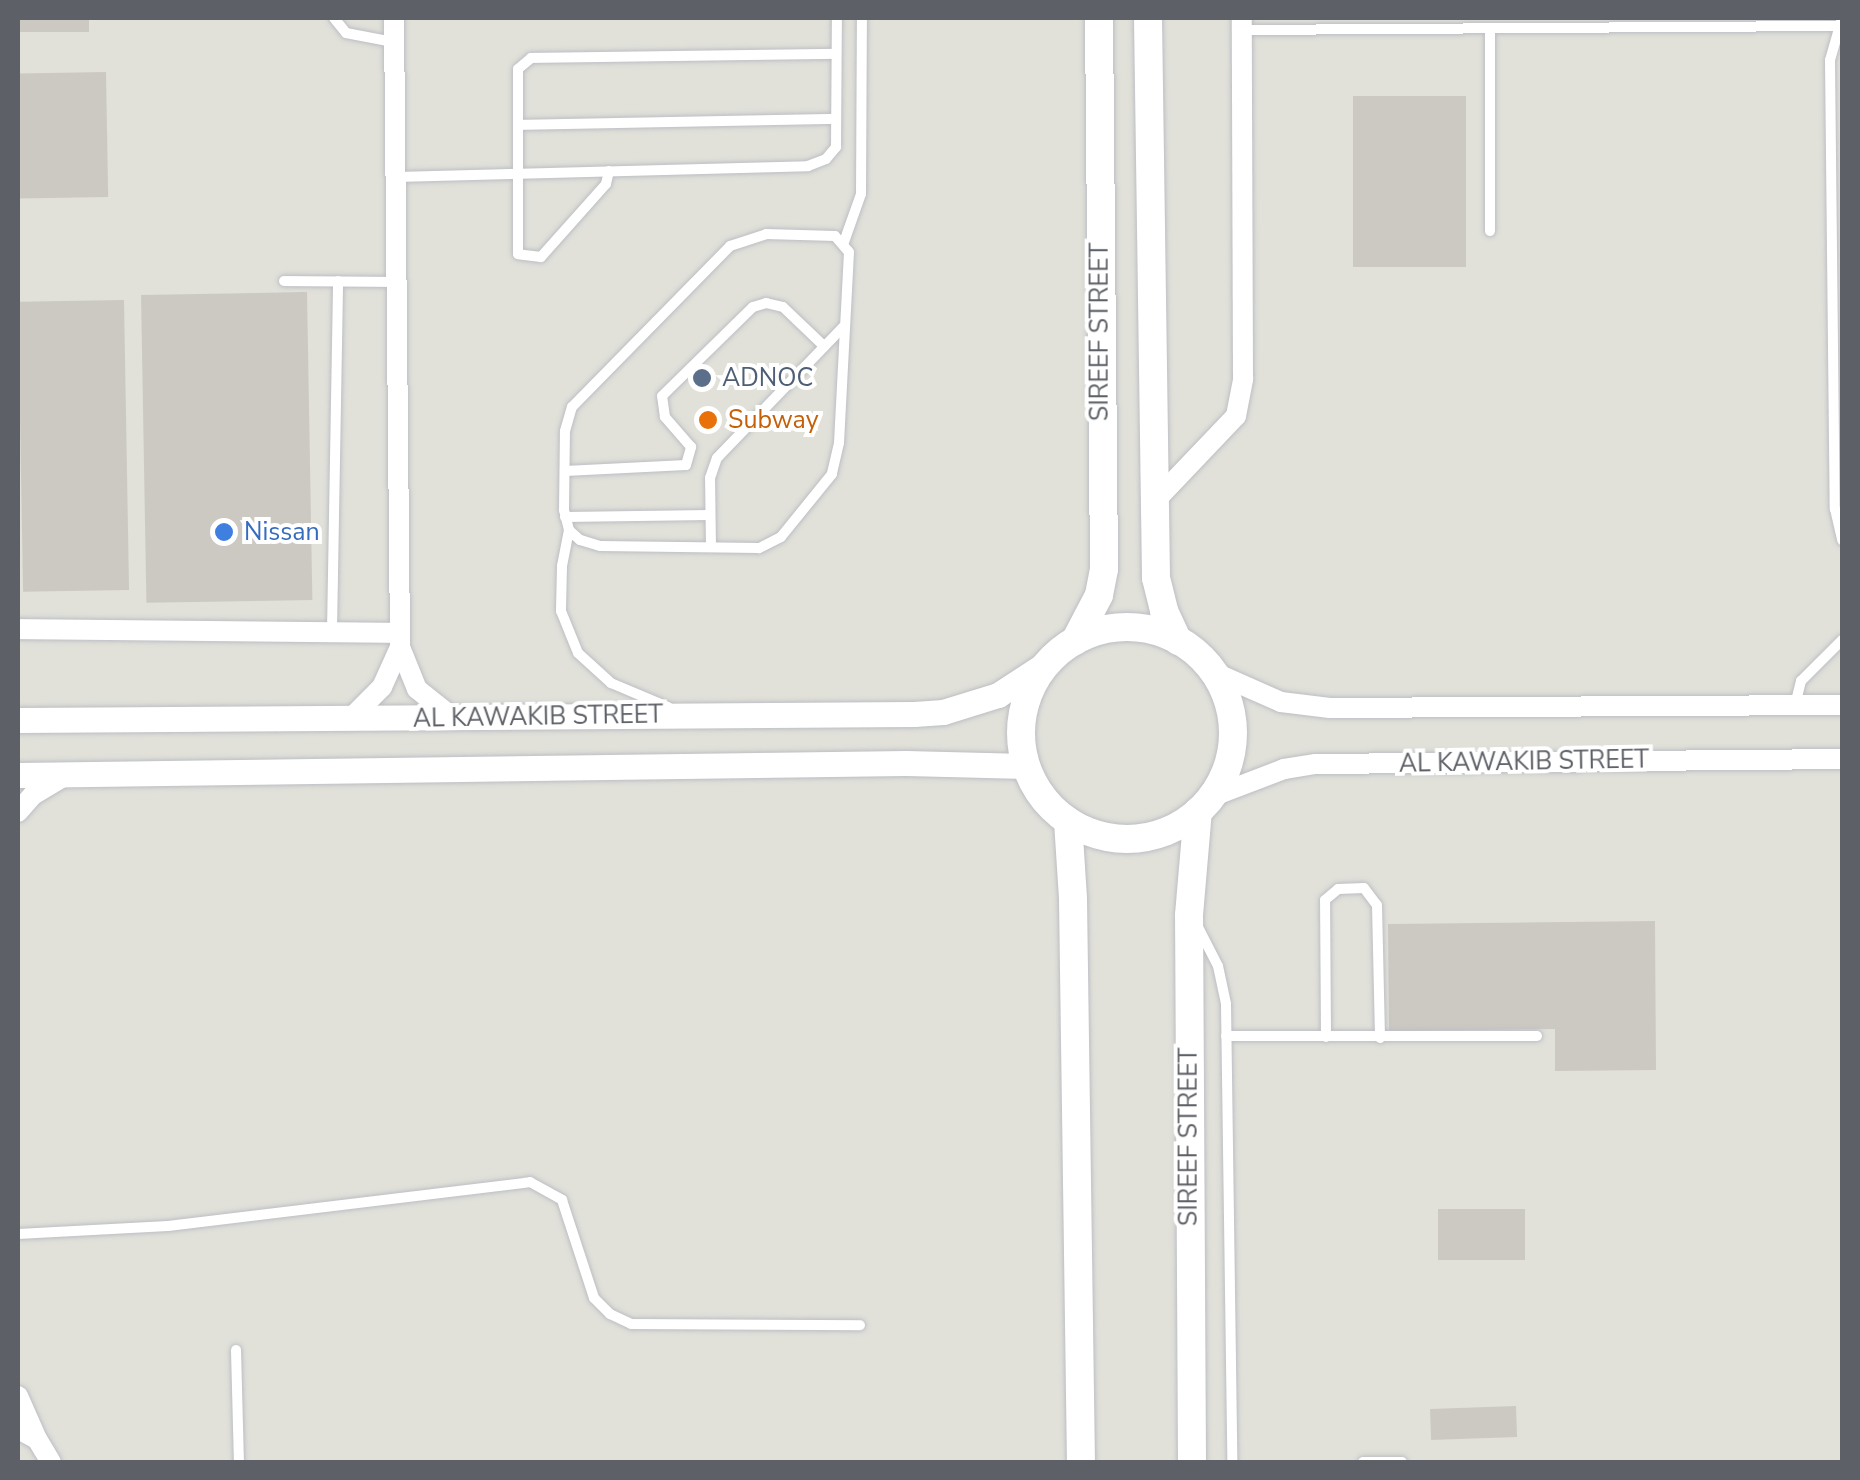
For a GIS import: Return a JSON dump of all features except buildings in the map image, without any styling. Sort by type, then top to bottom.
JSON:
[{"type":"main road","name":"SIREEF STREET","points":[[1075,640],[1099,595],[1104,569],[1099,18]]},
{"type":"main road","name":"SIREEF STREET","points":[[1148,18],[1156,578],[1164,611],[1178,641]]},
{"type":"main road","points":[[1127,628],[1158,632],[1178,641],[1213,672],[1231,713],[1230,757],[1205,804],[1162,832],[1121,839],[1093,834],[1068,822],[1050,806],[1026,766],[1022,712],[1031,686],[1046,663],[1075,640],[1127,628]]},
{"type":"main road","name":"SIREEF STREET","points":[[1192,1462],[1189,915],[1205,804]]},
{"type":"main road","points":[[1068,822],[1081,1462]]},
{"type":"street","points":[[394,18],[400,640],[418,689],[452,718]]},
{"type":"street","points":[[1154,502],[1236,416],[1243,379],[1242,24]]},
{"type":"street","points":[[18,629],[332,632],[400,640]]},
{"type":"street","points":[[350,719],[382,688],[400,640]]},
{"type":"street","name":"AL KAWAKIB STREET","points":[[18,720],[943,712],[998,696],[1046,663]]},
{"type":"street","points":[[1213,672],[1257,695],[1330,708],[1842,705]]},
{"type":"street","name":"AL KAWAKIB STREET","points":[[1205,804],[1284,769],[1316,764],[1842,759]]},
{"type":"street","name":"AL KAWAKIB STREET","points":[[18,775],[920,762],[1026,766]]},
{"type":"street","points":[[18,812],[32,795],[66,775]]},
{"type":"street","points":[[18,1396],[51,1462]]},
{"type":"street","points":[[18,1429],[37,1439]]},
{"type":"lane","points":[[334,18],[346,33],[394,42]]},
{"type":"lane","points":[[395,177],[808,166],[826,159],[836,148],[836,18]]},
{"type":"lane","points":[[844,242],[861,194],[862,18]]},
{"type":"lane","points":[[1242,24],[1490,28],[1839,22],[1830,60],[1837,221],[1835,510],[1842,540]]},
{"type":"lane","points":[[1490,28],[1490,231]]},
{"type":"lane","points":[[609,171],[606,184],[540,256],[527,258],[518,254],[518,69],[531,58],[836,54]]},
{"type":"lane","points":[[518,125],[836,119]]},
{"type":"lane","points":[[766,234],[829,234],[844,242],[849,252],[845,325],[840,443],[832,474],[776,542],[759,548],[600,546],[580,540],[570,530],[565,517],[565,431],[572,407],[730,246],[766,234]]},
{"type":"lane","points":[[284,282],[396,282]]},
{"type":"lane","points":[[332,632],[338,282]]},
{"type":"lane","points":[[565,471],[686,465],[692,447],[665,417],[662,396],[753,307],[766,303],[783,307],[824,346]]},
{"type":"lane","points":[[711,547],[710,478],[717,458],[845,325]]},
{"type":"lane","points":[[565,517],[710,515]]},
{"type":"lane","points":[[570,530],[563,554],[561,600],[567,632],[578,652],[611,683],[687,716]]},
{"type":"lane","points":[[1795,705],[1801,681],[1842,640]]},
{"type":"lane","points":[[1326,1037],[1324,900],[1338,889],[1364,888],[1377,904],[1380,1038]]},
{"type":"lane","points":[[1189,915],[1218,966],[1226,1004],[1232,1462]]},
{"type":"lane","points":[[1226,1036],[1537,1036]]},
{"type":"lane","points":[[18,1234],[218,1221],[530,1182],[548,1188],[562,1200],[594,1298],[610,1314],[631,1324],[860,1325]]},
{"type":"lane","points":[[236,1350],[239,1462]]},
{"type":"lane","points":[[1363,1462],[1398,1462]]},
{"type":"shaded area","points":[[18,18],[1842,18],[1842,1462],[18,1462]]},
{"type":"place","name":"ADNOC","points":[[702,378]]},
{"type":"place","name":"Subway","points":[[708,420]]},
{"type":"place","name":"Nissan","points":[[224,532]]}]
